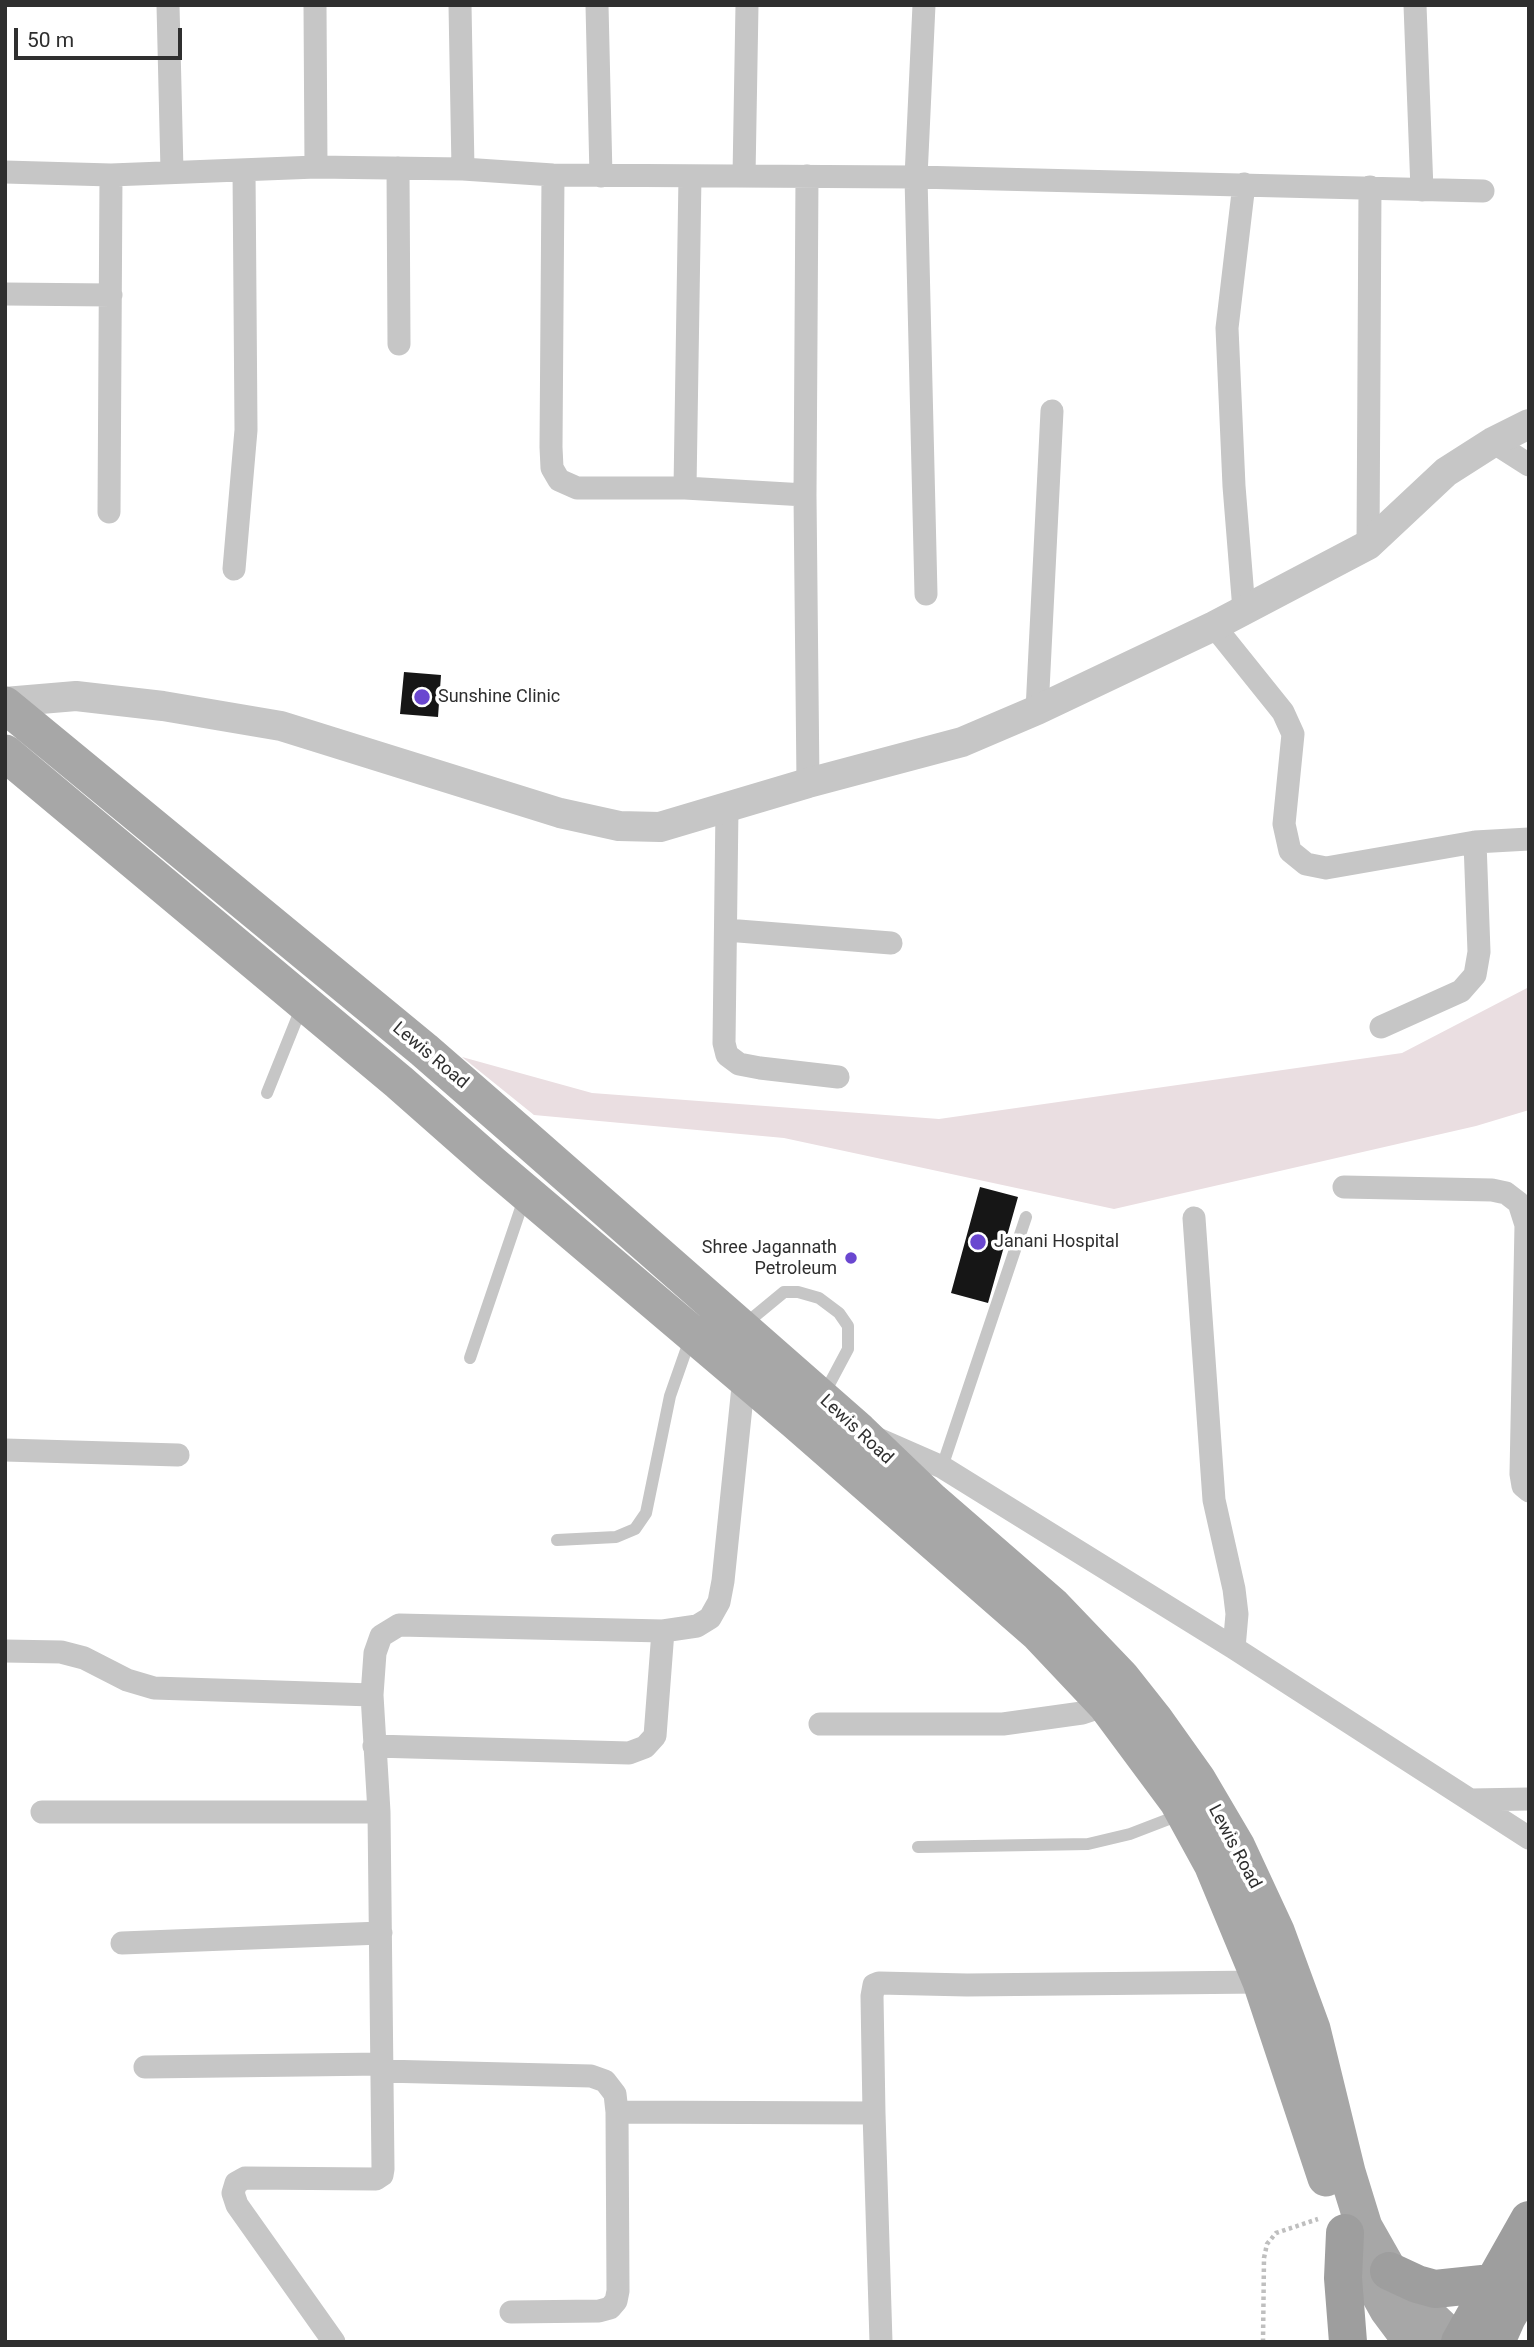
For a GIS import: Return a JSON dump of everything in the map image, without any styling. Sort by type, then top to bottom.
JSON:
[{"type":"highway","points":[[1496,2342],[1507,2317],[1510,2282],[1529,2220]]},
{"type":"highway","points":[[1341,2222],[1348,2342]]},
{"type":"highway","points":[[1389,2271],[1435,2289],[1510,2282]]},
{"type":"highway","points":[[1458,2342],[1510,2282]]},
{"type":"main road","name":"Lewis Road","points":[[5,704],[424,1050],[524,1137],[721,1338],[744,1377],[859,1431],[932,1502],[1053,1606],[1121,1677],[1197,1779],[1237,1847],[1276,1931],[1312,2029],[1347,2172],[1364,2227],[1389,2271],[1409,2297],[1458,2342]]},
{"type":"main road","name":"Lewis Road","points":[[5,753],[399,1082],[526,1193],[810,1408],[1038,1633],[1106,1705],[1185,1813],[1212,1864],[1261,1982],[1341,2222],[1388,2309],[1412,2342]]},
{"type":"main road","points":[[99,831],[120,800]]},
{"type":"street","points":[[168,5],[172,171]]},
{"type":"street","points":[[315,5],[316,167]]},
{"type":"street","points":[[460,5],[463,169]]},
{"type":"street","points":[[597,5],[600,176]]},
{"type":"street","points":[[744,176],[747,5]]},
{"type":"street","points":[[924,5],[916,177],[926,594]]},
{"type":"street","points":[[1415,5],[1422,190]]},
{"type":"street","points":[[5,172],[111,175],[316,167],[398,168],[600,176],[916,177],[1483,191]]},
{"type":"street","points":[[398,168],[399,344]]},
{"type":"street","points":[[234,569],[246,430],[244,170]]},
{"type":"street","points":[[109,513],[111,175]]},
{"type":"street","points":[[554,175],[551,447],[552,468],[559,481],[577,488],[685,488],[805,495]]},
{"type":"street","points":[[685,488],[690,176]]},
{"type":"street","points":[[807,176],[805,495],[808,783]]},
{"type":"street","points":[[1244,184],[1227,328],[1234,486],[1244,610]]},
{"type":"street","points":[[1368,545],[1370,187]]},
{"type":"street","points":[[5,294],[111,295]]},
{"type":"street","points":[[1037,710],[1052,411]]},
{"type":"street","points":[[5,704],[76,696],[163,706],[281,726],[560,814],[619,826],[660,827],[808,783],[962,742],[1037,710],[1214,626],[1368,545],[1446,472],[1493,442],[1529,425]]},
{"type":"street","points":[[1493,442],[1529,465]]},
{"type":"street","points":[[1214,626],[1283,712],[1293,734],[1284,824],[1290,851],[1306,864],[1326,868],[1475,842],[1529,839]]},
{"type":"street","points":[[727,807],[724,1043],[727,1055],[739,1064],[838,1077]]},
{"type":"street","points":[[1381,1027],[1461,991],[1475,975],[1479,952],[1475,842]]},
{"type":"street","points":[[726,930],[891,943]]},
{"type":"street","points":[[1344,1187],[1492,1190],[1506,1193],[1519,1203],[1526,1225],[1521,1474],[1523,1486],[1529,1491]]},
{"type":"street","points":[[1194,1217],[1214,1500],[1234,1589],[1237,1614],[1234,1648]]},
{"type":"street","points":[[334,2342],[237,2205],[233,2193],[236,2183],[245,2178],[376,2179],[382,2175],[379,1812],[372,1695],[375,1653],[381,1636],[398,1625],[663,1631],[697,1626],[710,1618],[719,1602],[744,1377]]},
{"type":"street","points":[[859,1431],[942,1467],[1234,1648],[1529,1838]]},
{"type":"street","points":[[5,1450],[178,1455]]},
{"type":"street","points":[[374,1746],[629,1753],[645,1747],[655,1736],[663,1631]]},
{"type":"street","points":[[5,1651],[61,1652],[83,1658],[127,1680],[154,1688],[372,1695]]},
{"type":"street","points":[[820,1724],[1003,1724],[1082,1713],[1106,1705]]},
{"type":"street","points":[[1471,1800],[1529,1799]]},
{"type":"street","points":[[42,1812],[379,1812]]},
{"type":"street","points":[[122,1943],[381,1933]]},
{"type":"street","points":[[881,2342],[874,2113],[874,1985],[1261,1982]]},
{"type":"street","points":[[145,2067],[382,2068],[591,2076],[606,2081],[615,2095],[617,2112],[616,2301],[610,2308],[599,2311],[511,2312]]},
{"type":"street","points":[[617,2112],[874,2113]]},
{"type":"lane","points":[[267,1093],[304,1003]]},
{"type":"lane","points":[[470,1358],[526,1193]]},
{"type":"lane","points":[[942,1467],[1026,1217]]},
{"type":"lane","points":[[557,1540],[616,1537],[635,1529],[646,1513],[670,1396],[721,1338],[784,1292],[798,1292],[819,1298],[839,1313],[848,1326],[848,1349],[810,1408]]},
{"type":"lane","points":[[918,1847],[1088,1844],[1130,1834],[1185,1813]]},
{"type":"path","points":[[1263,2342],[1264,2258],[1267,2244],[1276,2233],[1298,2227],[1341,2222]]},
{"type":"shaded area","points":[[1529,987],[1529,1110],[1476,1126],[1114,1209],[784,1138],[534,1115],[462,1057],[592,1093],[939,1119],[1402,1053]]},
{"type":"building","points":[[404,672],[441,675],[438,717],[400,714]]},
{"type":"building","points":[[980,1187],[1018,1197],[988,1303],[951,1293]]},
{"type":"place","name":"Sunshine Clinic","points":[[422,697]]},
{"type":"place","name":"Janani Hospital","points":[[978,1242]]},
{"type":"place","name":"Shree Jagannath Petroleum","points":[[851,1258]]}]
